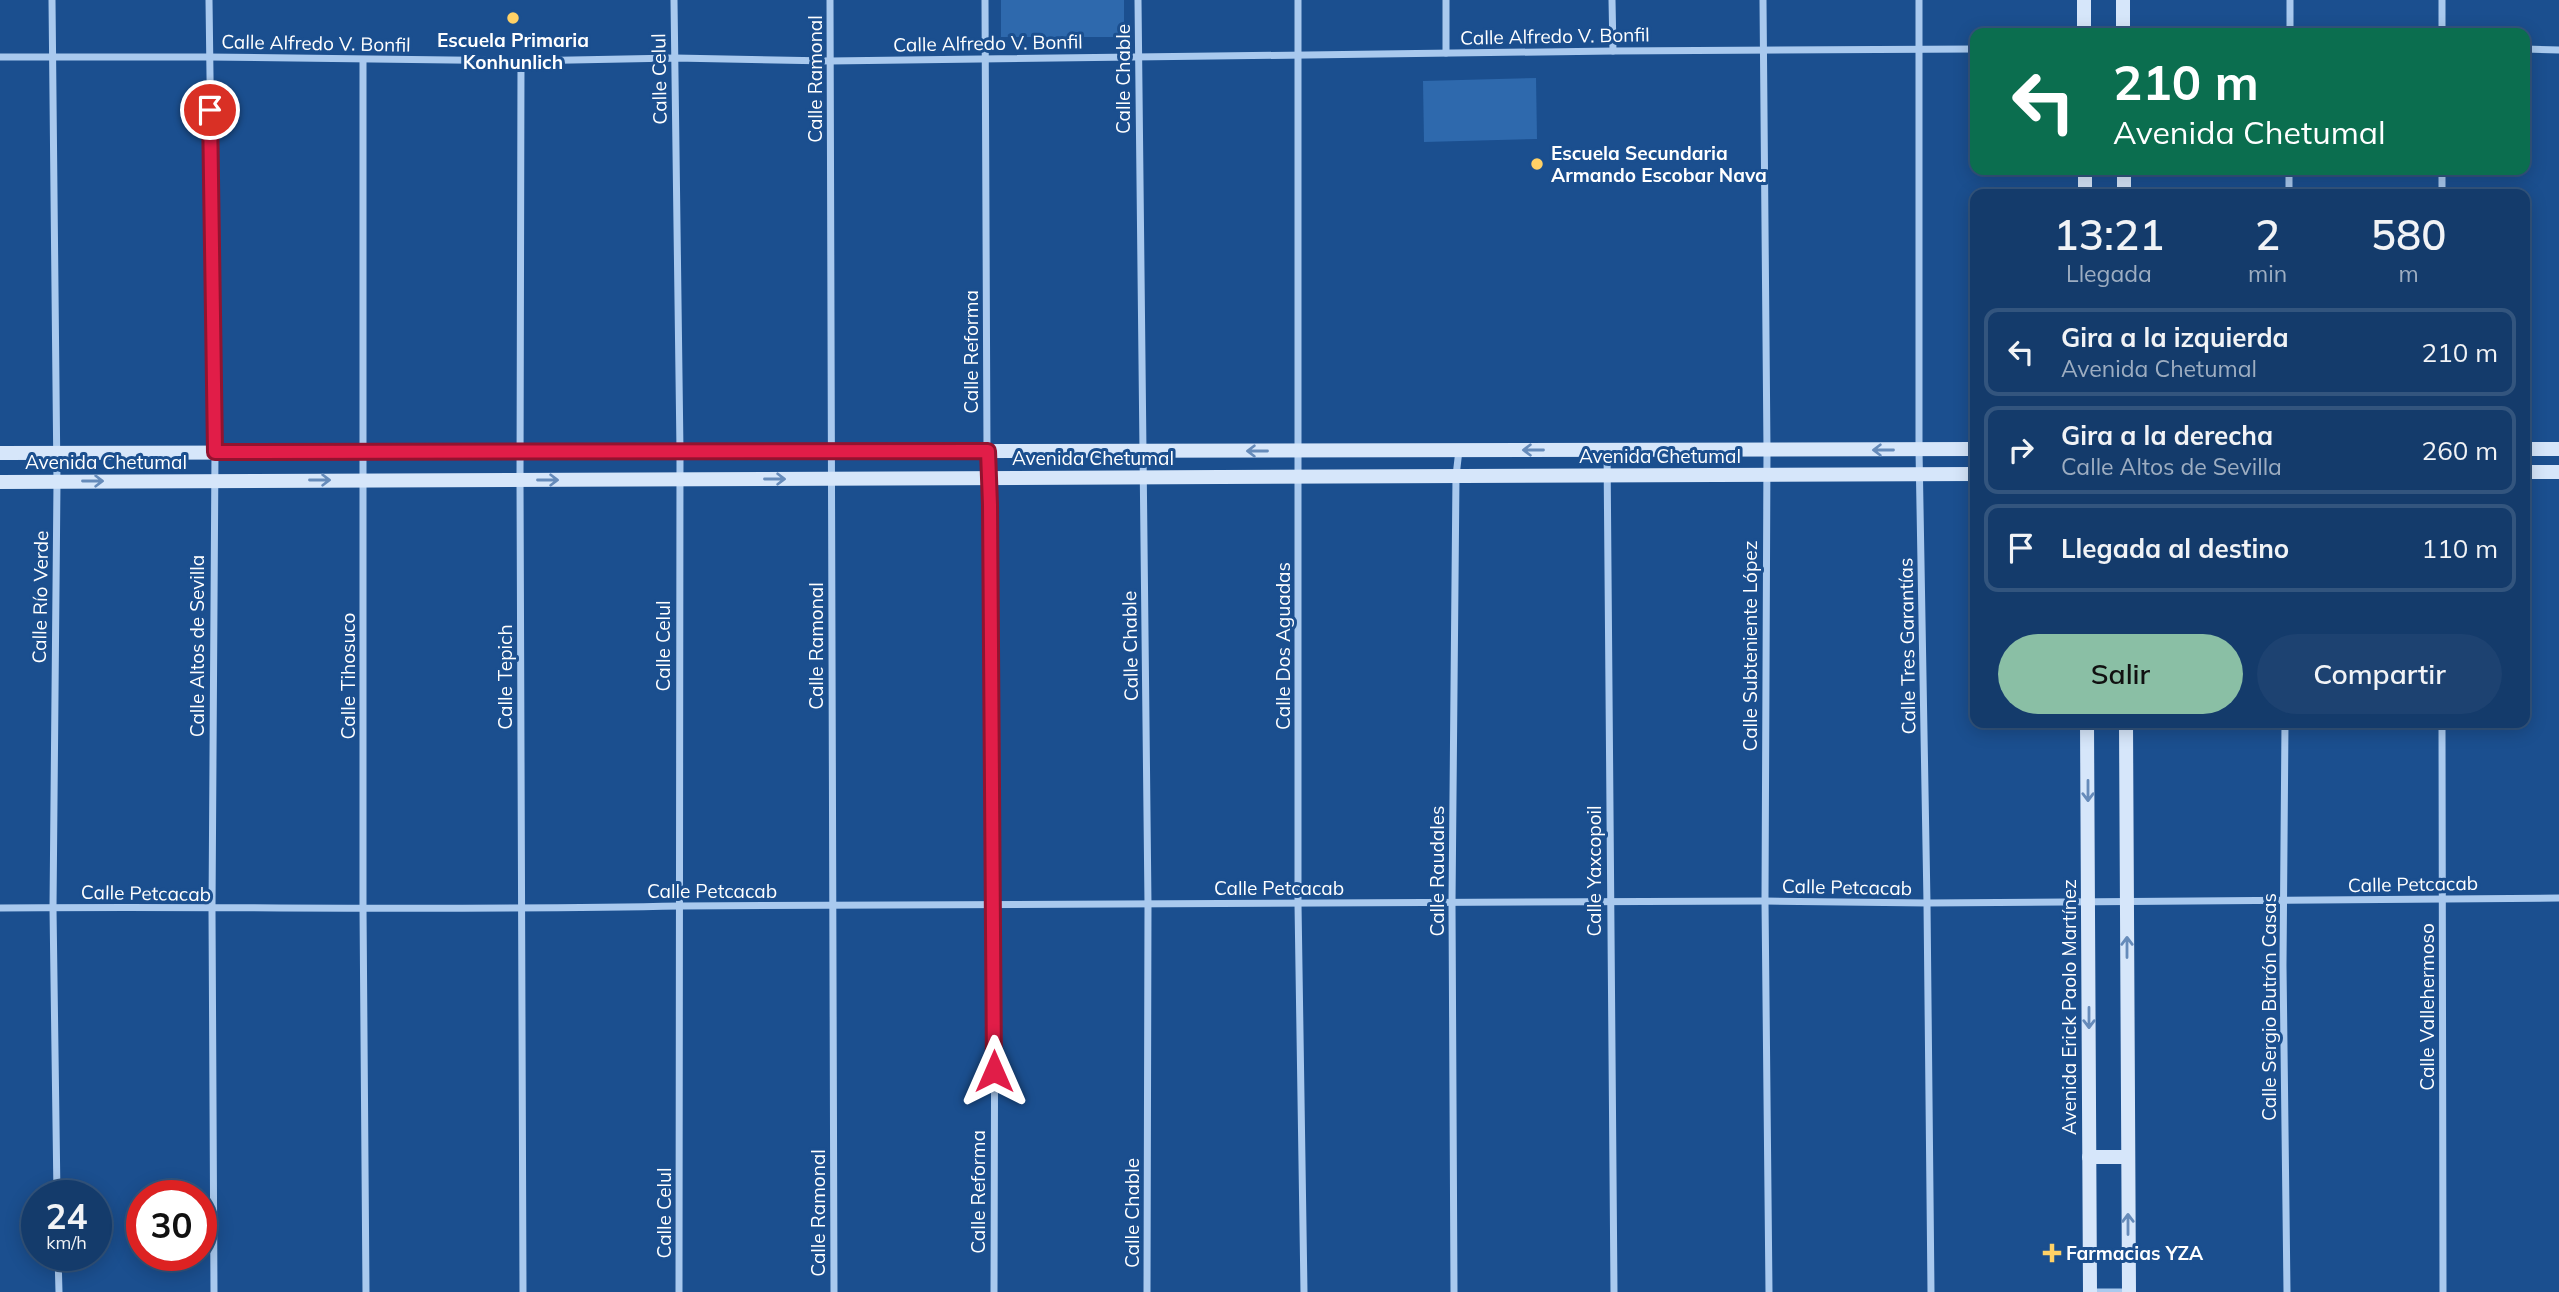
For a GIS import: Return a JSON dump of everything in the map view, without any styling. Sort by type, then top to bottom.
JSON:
[{"type":"main road","points":[[2084,0],[2084,28]]},
{"type":"main road","points":[[2123,0],[2123,28]]},
{"type":"main road","name":"Avenida Chetumal","points":[[0,453],[1970,449]]},
{"type":"main road","points":[[2530,449],[2559,449]]},
{"type":"main road","points":[[2530,472],[2559,472]]},
{"type":"main road","name":"Avenida Chetumal","points":[[0,482],[1970,474]]},
{"type":"main road","name":"Avenida Erick Paolo Martínez","points":[[2087,728],[2090,1292]]},
{"type":"main road","points":[[2126,728],[2130,1292]]},
{"type":"main road","points":[[2090,1157],[2128,1157]]},
{"type":"street","name":"Calle Río Verde","points":[[52,0],[57,482],[53,908],[57,1180]]},
{"type":"street","name":"Calle Altos de Sevilla","points":[[209,0],[215,452],[212,910],[214,1292]]},
{"type":"street","name":"Calle Celul","points":[[674,0],[680,452],[679,1292]]},
{"type":"street","name":"Calle Ramonal","points":[[830,0],[834,1292]]},
{"type":"street","name":"Calle Reforma","points":[[985,0],[995,905],[993,1292]]},
{"type":"street","name":"Calle Chable","points":[[1138,0],[1148,904],[1147,1292]]},
{"type":"street","name":"Calle Dos Aguadas","points":[[1298,0],[1298,904],[1304,1292]]},
{"type":"street","points":[[1446,0],[1446,53]]},
{"type":"street","points":[[1612,0],[1613,51]]},
{"type":"street","name":"Calle Subteniente López","points":[[1763,0],[1767,450],[1765,901],[1769,1292]]},
{"type":"street","name":"Calle Tres Garantías","points":[[1919,0],[1919,450],[1931,1292]]},
{"type":"street","points":[[2290,0],[2290,28]]},
{"type":"street","points":[[2442,0],[2442,28]]},
{"type":"street","points":[[2530,49],[2559,50]]},
{"type":"street","name":"Calle Alfredo V. Bonfil","points":[[0,57],[209,57],[363,61],[675,58],[830,61],[1613,51],[1970,50]]},
{"type":"street","name":"Calle Tihosuco","points":[[363,61],[366,1292]]},
{"type":"street","name":"Calle Tepich","points":[[521,61],[523,1292]]},
{"type":"street","name":"Calle Raudales","points":[[1454,1292],[1452,903],[1456,476],[1459,450]]},
{"type":"street","name":"Calle Yaxcopoil","points":[[1606,450],[1614,1292]]},
{"type":"street","name":"Calle Sergio Butrón Casas","points":[[2286,728],[2283,902],[2287,1292]]},
{"type":"street","name":"Calle Vallehermoso","points":[[2442,728],[2443,1292]]},
{"type":"street","name":"Calle Petcacab","points":[[0,908],[522,909],[1765,901],[2283,902],[2559,898]]},
{"type":"street","points":[[58,1271],[59,1292]]},
{"type":"street","points":[[2084,1292],[2130,1292]]},
{"type":"shaded area","points":[[1001,0],[1124,0],[1124,37],[1001,37]]},
{"type":"shaded area","points":[[1536,78],[1537,139],[1424,142],[1423,81]]},
{"type":"place","name":"Escuela Primaria Konhunlich","points":[[513,18]]},
{"type":"place","name":"Escuela Secundaria Armando Escobar Nava","points":[[1537,164]]},
{"type":"place","name":"Farmacias YZA","points":[[2052,1253]]},
{"type":"route","points":[[210,110],[215,452],[988,451],[995,905],[994,1071]]}]
